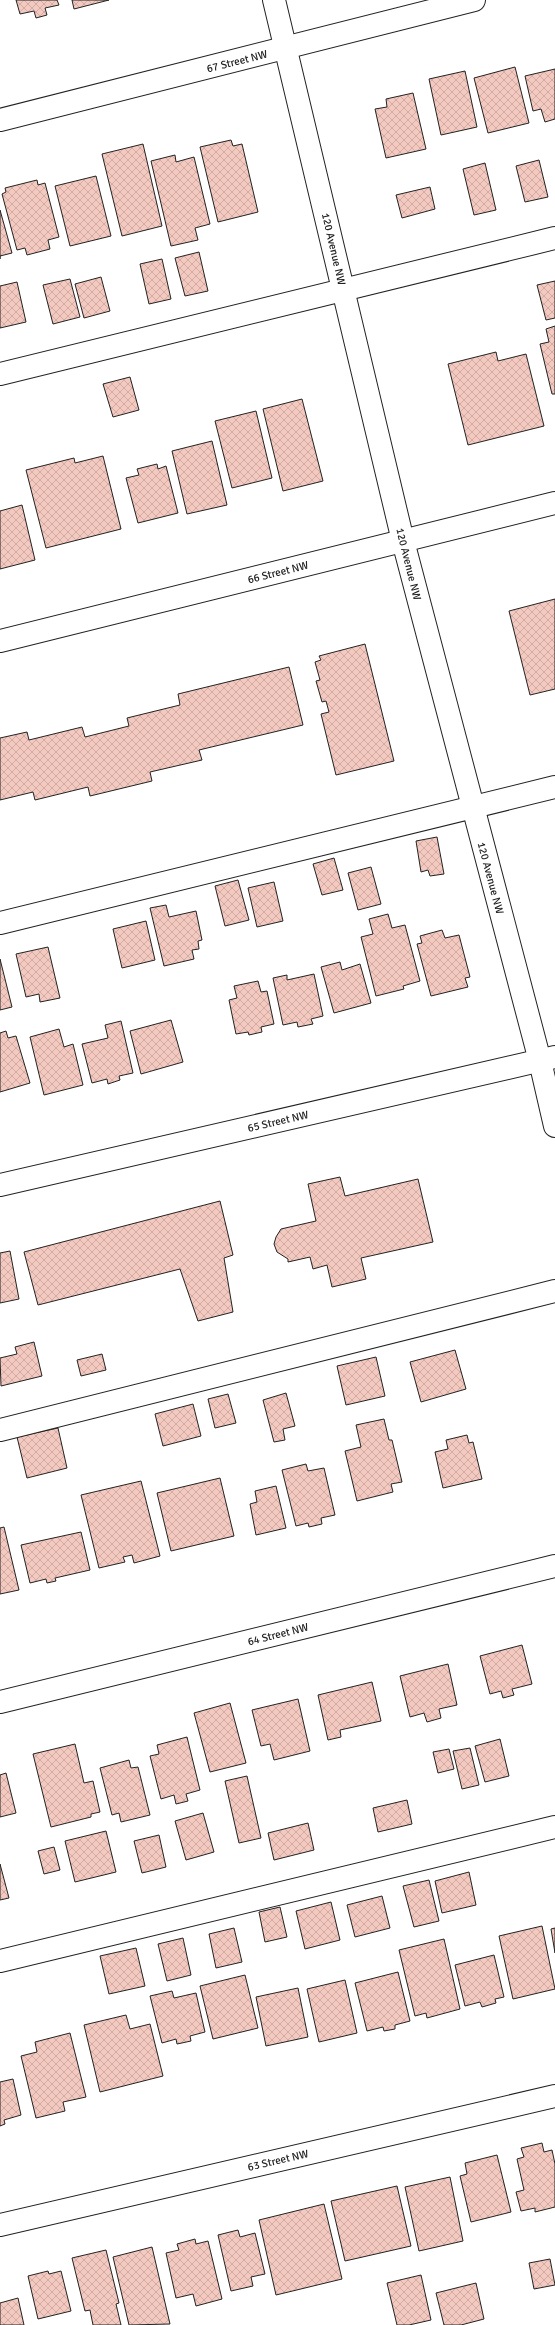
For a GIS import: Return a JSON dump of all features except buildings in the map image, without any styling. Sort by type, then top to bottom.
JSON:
[{"type":"street","name":"120 Avenue NW","points":[[274,0],[287,49],[402,542],[473,808],[548,1059],[555,1126]]},
{"type":"street","name":"67 Street NW","points":[[0,120],[287,49],[474,0]]},
{"type":"street","points":[[0,374],[555,238]]},
{"type":"street","name":"66 Street NW","points":[[0,641],[555,503]]},
{"type":"street","points":[[0,923],[555,787]]},
{"type":"street","name":"65 Street NW","points":[[0,1185],[548,1059]]},
{"type":"street","points":[[0,1430],[555,1291]]},
{"type":"street","name":"64 Street NW","points":[[0,1702],[555,1566]]},
{"type":"street","points":[[0,1961],[555,1827]]},
{"type":"street","name":"63 Street NW","points":[[0,2225],[555,2096]]}]
